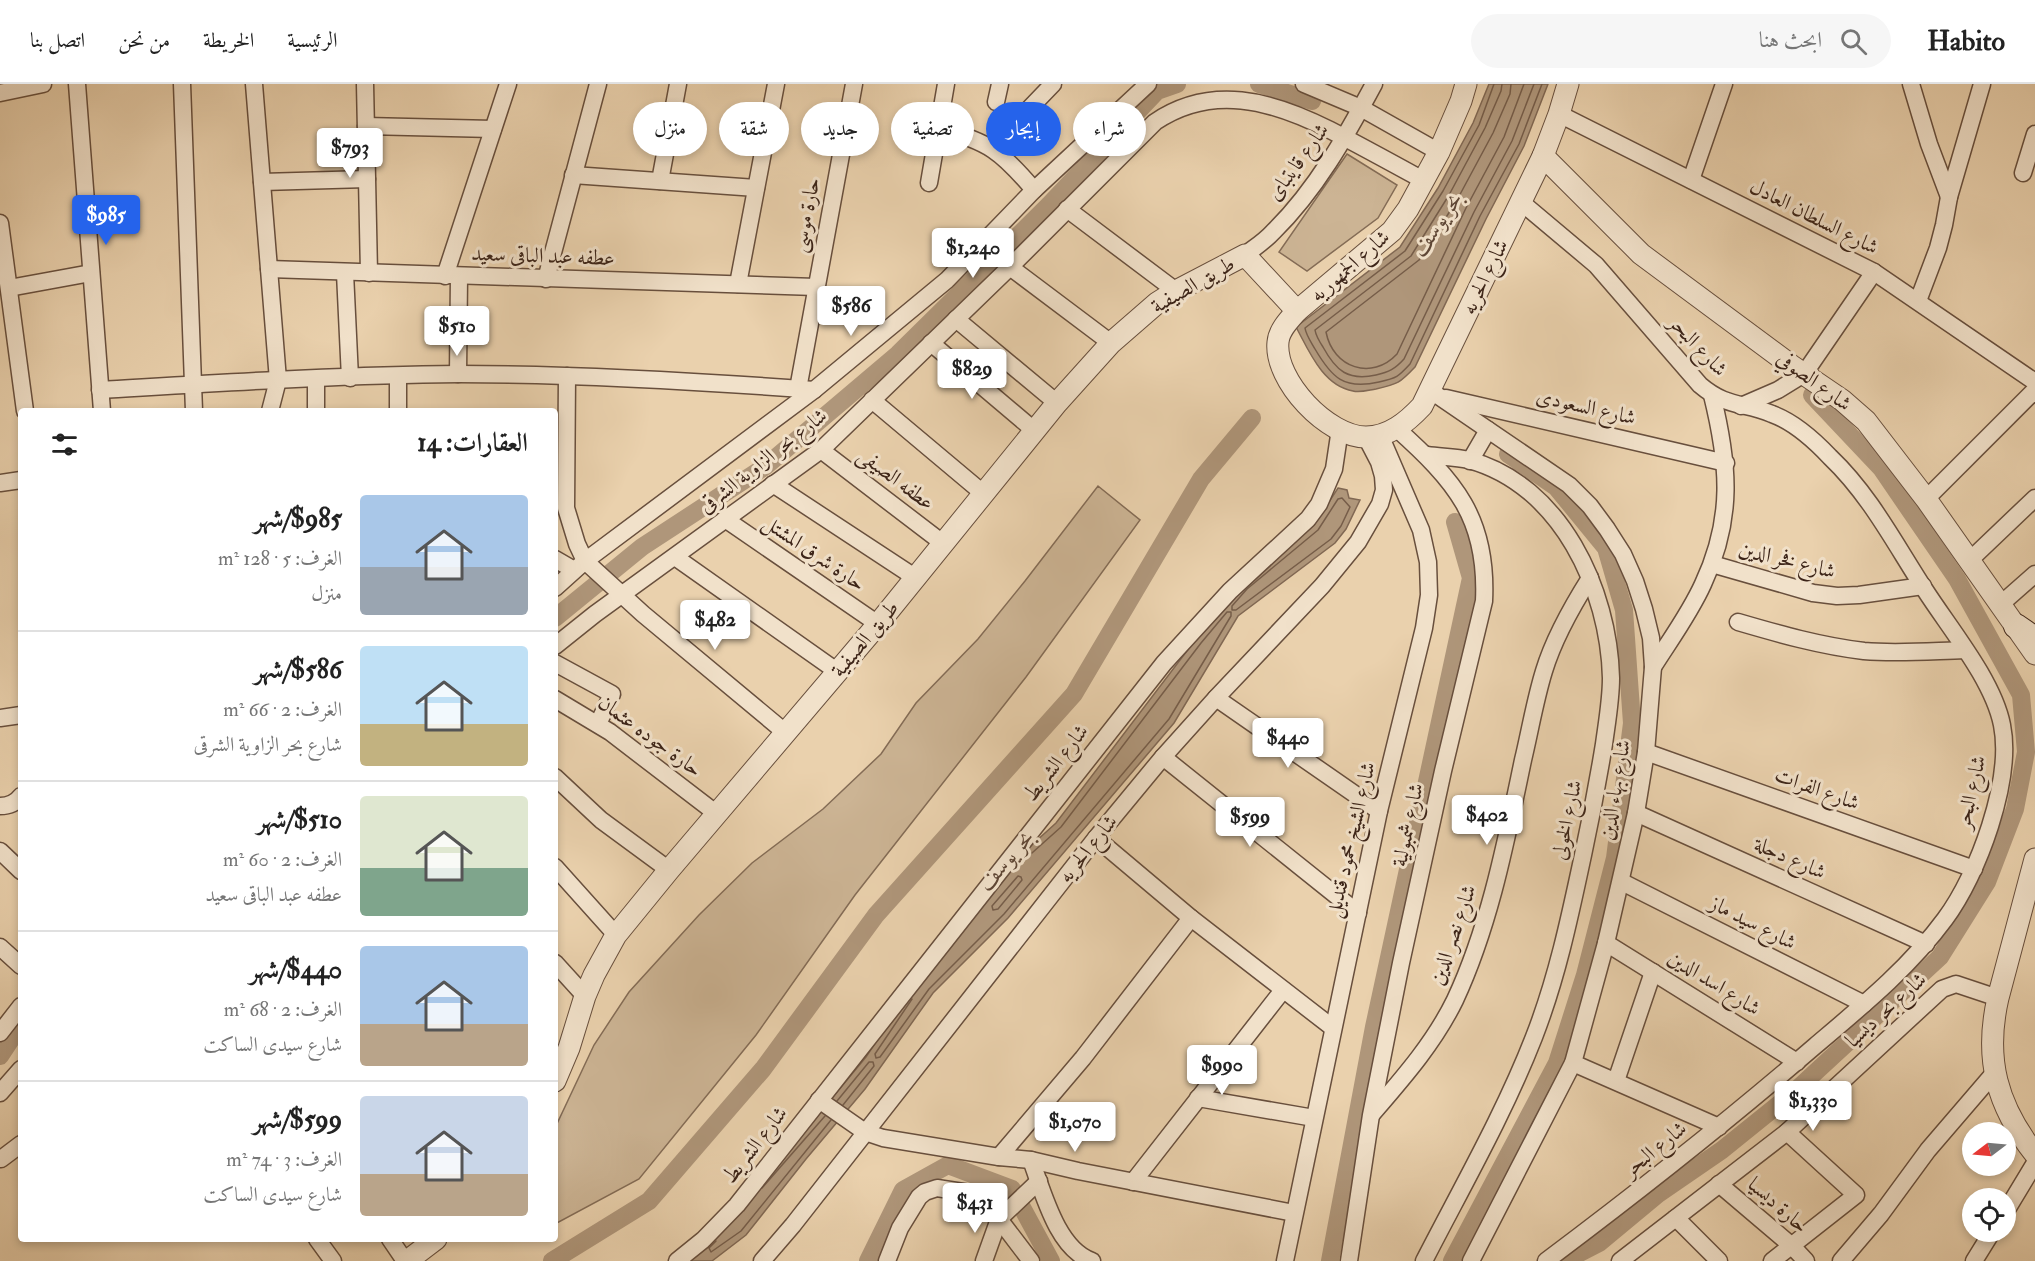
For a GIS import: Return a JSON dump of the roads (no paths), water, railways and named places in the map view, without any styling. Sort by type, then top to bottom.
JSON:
[{"type":"street","points":[[0,93],[43,84]]},
{"type":"street","points":[[77,84],[102,408]]},
{"type":"street","points":[[182,84],[194,408]]},
{"type":"street","points":[[254,84],[278,380],[271,408]]},
{"type":"street","points":[[365,84],[369,273]]},
{"type":"street","points":[[458,374],[452,276],[508,84]]},
{"type":"street","points":[[546,279],[598,84]]},
{"type":"street","points":[[660,181],[678,84]]},
{"type":"street","points":[[738,284],[776,84]]},
{"type":"street","name":"حارة موسى","points":[[806,390],[816,286],[854,84]]},
{"type":"street","points":[[944,102],[946,84]]},
{"type":"street","points":[[996,102],[1000,84]]},
{"type":"street","points":[[1036,102],[1053,84]]},
{"type":"street","points":[[1304,84],[1361,108],[1439,152]]},
{"type":"street","name":"شارع قايتباى","points":[[1245,255],[1273,233],[1319,177],[1374,84]]},
{"type":"street","name":"شارع الجمهوريه","points":[[1340,429],[1317,416],[1299,397],[1280,363],[1278,342],[1286,323],[1297,311],[1392,231],[1408,209],[1439,152],[1466,84]]},
{"type":"street","name":"شارع الحريه","points":[[762,1261],[793,1225],[1096,838],[1163,757],[1322,586],[1358,542],[1374,517],[1382,497],[1383,476],[1379,462],[1381,433],[1410,419],[1433,393],[1543,156],[1568,84]]},
{"type":"street","points":[[1691,180],[1724,84]]},
{"type":"street","points":[[1911,84],[1949,197]]},
{"type":"street","points":[[1918,301],[1938,248],[1949,197],[1982,84]]},
{"type":"street","name":"شارع بحر الزاوية الشرقى","points":[[558,585],[579,565],[947,280],[1034,190],[1141,87]]},
{"type":"street","name":"شارع بحر الزاوية الشرقى","points":[[558,644],[594,614],[821,450],[1166,112],[1192,98],[1222,94],[1261,100],[1292,111],[1424,180]]},
{"type":"street","name":"شارع السلطان العادل","points":[[1559,114],[1874,272],[2035,382]]},
{"type":"street","points":[[366,126],[493,129]]},
{"type":"street","points":[[2023,173],[2035,134]]},
{"type":"street","points":[[974,139],[995,150],[1034,190]]},
{"type":"street","points":[[929,183],[934,156]]},
{"type":"street","name":"شارع الصوفي","points":[[1543,156],[1641,254],[1842,400],[1866,421],[1926,499],[2001,604],[2026,632],[2035,654]]},
{"type":"street","points":[[573,175],[756,188]]},
{"type":"street","points":[[262,182],[368,179]]},
{"type":"street","name":"شارع البحر","points":[[1521,202],[1596,265],[1700,386],[1712,396],[1726,403],[1758,409],[1790,423],[1829,455],[1852,479],[1872,506],[1986,683],[1996,704],[2002,726],[2004,748],[2003,771],[1990,822],[1974,869],[1947,917],[1926,944],[1864,1004],[1797,1062],[1622,1204],[1546,1261]]},
{"type":"street","points":[[1067,209],[1176,291]]},
{"type":"street","points":[[0,223],[25,408]]},
{"type":"street","points":[[1245,255],[1297,311]]},
{"type":"street","name":"طريق الصيفية","points":[[558,1074],[569,1048],[585,996],[616,935],[878,624],[1057,403],[1111,343],[1157,303],[1245,255]]},
{"type":"street","points":[[1010,267],[1111,343]]},
{"type":"street","name":"عطفه عبد الباقى سعيد","points":[[269,269],[816,286]]},
{"type":"street","points":[[1741,406],[1778,390],[1804,374],[1874,272]]},
{"type":"street","points":[[9,288],[91,273]]},
{"type":"street","points":[[345,273],[350,378]]},
{"type":"street","points":[[956,320],[1057,403]]},
{"type":"street","points":[[932,343],[1035,431]]},
{"type":"street","points":[[100,390],[278,380],[458,374],[567,376],[806,390]]},
{"type":"street","points":[[398,376],[398,408]]},
{"type":"street","points":[[567,376],[561,509],[577,544],[579,565]]},
{"type":"street","points":[[316,379],[316,408]]},
{"type":"street","points":[[1926,499],[2035,390]]},
{"type":"street","name":"شارع بهاء الدين","points":[[1433,393],[1569,485],[1590,506],[1623,554],[1635,581],[1644,609],[1653,667],[1646,752],[1636,813],[1622,882],[1573,1063],[1471,1261]]},
{"type":"street","name":"شارع السعودى","points":[[1433,393],[1726,463]]},
{"type":"street","points":[[1653,667],[1702,586],[1720,540],[1727,489],[1726,463],[1722,435],[1712,396]]},
{"type":"street","points":[[872,400],[984,494]]},
{"type":"street","points":[[1340,429],[1381,433]]},
{"type":"street","name":"شارع الشريط","points":[[677,1261],[703,1240],[737,1205],[821,1102],[1164,663],[1230,591],[1308,519],[1319,504],[1334,469],[1340,429]]},
{"type":"street","points":[[1470,461],[1488,430]]},
{"type":"street","name":"شارع شمبولية","points":[[1349,1261],[1371,1115],[1401,963],[1440,783],[1485,601],[1484,566],[1477,531],[1456,489],[1427,456],[1381,433]]},
{"type":"street","name":"شارع الشيخ محمود قنديل","points":[[1285,1261],[1379,811],[1424,628],[1429,595],[1428,562],[1421,530],[1381,433]]},
{"type":"street","name":"عطفه الصيفى","points":[[821,450],[944,544]]},
{"type":"street","name":"شارع الخولى","points":[[1425,1261],[1519,1074],[1548,995],[1572,906],[1596,795],[1609,710],[1611,679],[1604,619],[1590,578],[1572,541],[1558,521],[1537,498],[1490,468],[1470,461],[1427,456]]},
{"type":"street","points":[[0,483],[18,480]]},
{"type":"street","points":[[773,484],[916,578]]},
{"type":"street","points":[[1970,560],[2035,498]]},
{"type":"street","name":"حارة شرق المشتل","points":[[725,519],[878,624]]},
{"type":"street","points":[[675,557],[838,672]]},
{"type":"street","points":[[558,560],[579,565],[622,595],[786,732]]},
{"type":"street","name":"شارع فخر الدين","points":[[1712,564],[1813,593],[1837,596],[1923,586]]},
{"type":"street","points":[[2001,604],[2035,574]]},
{"type":"street","name":"شارع نصر الدين","points":[[1371,1115],[1427,1047],[1446,1017],[1465,977],[1486,917],[1503,856],[1544,672],[1571,607],[1590,578]]},
{"type":"street","points":[[1738,622],[1808,641],[1864,651],[1965,650]]},
{"type":"street","points":[[558,665],[612,694],[598,724]]},
{"type":"street","points":[[1216,698],[1379,811]]},
{"type":"street","name":"حارة جوده عثمان","points":[[558,701],[598,724],[717,814]]},
{"type":"street","points":[[0,718],[18,715]]},
{"type":"street","name":"شارع الفرات","points":[[1646,752],[1974,869]]},
{"type":"street","points":[[1163,757],[1358,913]]},
{"type":"street","points":[[558,780],[600,820],[669,870]]},
{"type":"street","points":[[0,806],[8,806],[18,800]]},
{"type":"street","name":"شارع دجلة","points":[[1636,813],[1926,944]]},
{"type":"street","points":[[1096,838],[1191,918],[1333,1028]]},
{"type":"street","points":[[0,851],[18,865]]},
{"type":"street","points":[[2035,859],[2032,885],[1998,998],[1992,1044],[1995,1072],[2004,1103],[2018,1132],[2035,1154]]},
{"type":"street","points":[[558,870],[616,935]]},
{"type":"street","name":"شارع سيد ماز","points":[[1622,882],[1864,1004]]},
{"type":"street","points":[[999,1157],[1083,1058],[1191,918]]},
{"type":"street","name":"شارع اسد الدين","points":[[1606,943],[1797,1062]]},
{"type":"street","points":[[0,947],[18,963]]},
{"type":"street","points":[[558,966],[585,996]]},
{"type":"street","points":[[1616,1081],[1653,972]]},
{"type":"street","name":"شارع بحر ديسيا","points":[[1627,1259],[1787,1132],[1942,989],[1956,984],[1998,998]]},
{"type":"street","points":[[1133,1182],[1283,990]]},
{"type":"street","points":[[0,1033],[18,1010]]},
{"type":"street","points":[[1573,1063],[1719,1127]]},
{"type":"street","points":[[0,1093],[18,1072]]},
{"type":"street","points":[[1841,1261],[1881,1214],[1928,1150],[1995,1072]]},
{"type":"street","points":[[1198,1098],[1314,1118]]},
{"type":"street","points":[[821,1102],[865,1132],[900,1142],[1031,1160],[1294,1213]]},
{"type":"street","points":[[1772,1261],[1856,1195],[1787,1132]]},
{"type":"street","points":[[1,1159],[18,1146]]},
{"type":"street","points":[[1031,1160],[1054,1221],[1069,1246],[1084,1259],[1092,1261]]},
{"type":"street","points":[[2016,1194],[2035,1163]]},
{"type":"street","points":[[984,1261],[999,1219],[1039,1181]]},
{"type":"street","name":"حارة ديسيا","points":[[1719,1184],[1792,1246],[1806,1261]]},
{"type":"street","points":[[887,1261],[900,1228],[920,1197],[931,1190],[944,1188],[976,1194],[999,1219],[1031,1261]]},
{"type":"street","points":[[1676,1218],[1719,1261]]},
{"type":"street","points":[[319,1242],[333,1261]]},
{"type":"street","points":[[392,1242],[406,1261],[432,1242]]},
{"type":"street","points":[[1974,1261],[1986,1242]]},
{"type":"water","name":"بحر يوسف","points":[[1489,84],[1548,84],[1524,146],[1415,367],[1402,380],[1389,386],[1359,392],[1342,388],[1325,375],[1318,366],[1296,327],[1400,247],[1438,188],[1473,123]]},
{"type":"water","points":[[1338,488],[1347,490],[1349,498],[1360,500],[1346,529],[1335,543],[1238,616],[1174,723],[1008,918],[933,993],[865,1089],[746,1235],[712,1261],[689,1261],[803,1133],[866,1057],[926,967],[1004,870],[1056,823],[1196,639],[1243,585],[1314,525]]},
{"type":"waterway","points":[[558,616],[642,547],[766,466],[898,354],[1049,205],[1157,91],[1177,84]]},
{"type":"waterway","points":[[1259,84],[1312,101]]},
{"type":"waterway","points":[[1564,1261],[1599,1243],[1658,1194],[1722,1150],[1794,1092],[1940,957],[1987,882],[2015,809],[2026,752],[2021,695],[1957,579],[1881,468],[1812,395]]},
{"type":"waterway","points":[[552,1261],[649,1201],[763,1069],[876,915],[1074,694],[1201,479],[1252,418]]},
{"type":"waterway","points":[[1452,1261],[1557,1063],[1585,975],[1615,858],[1632,723],[1624,610],[1606,548],[1556,487],[1508,454]]},
{"type":"waterway","points":[[1330,1261],[1374,1027],[1471,578],[1455,522]]},
{"type":"waterway","points":[[0,1056],[18,1029]]},
{"type":"waterway","points":[[868,1261],[903,1190],[948,1165],[1012,1189],[1051,1261]]}]
